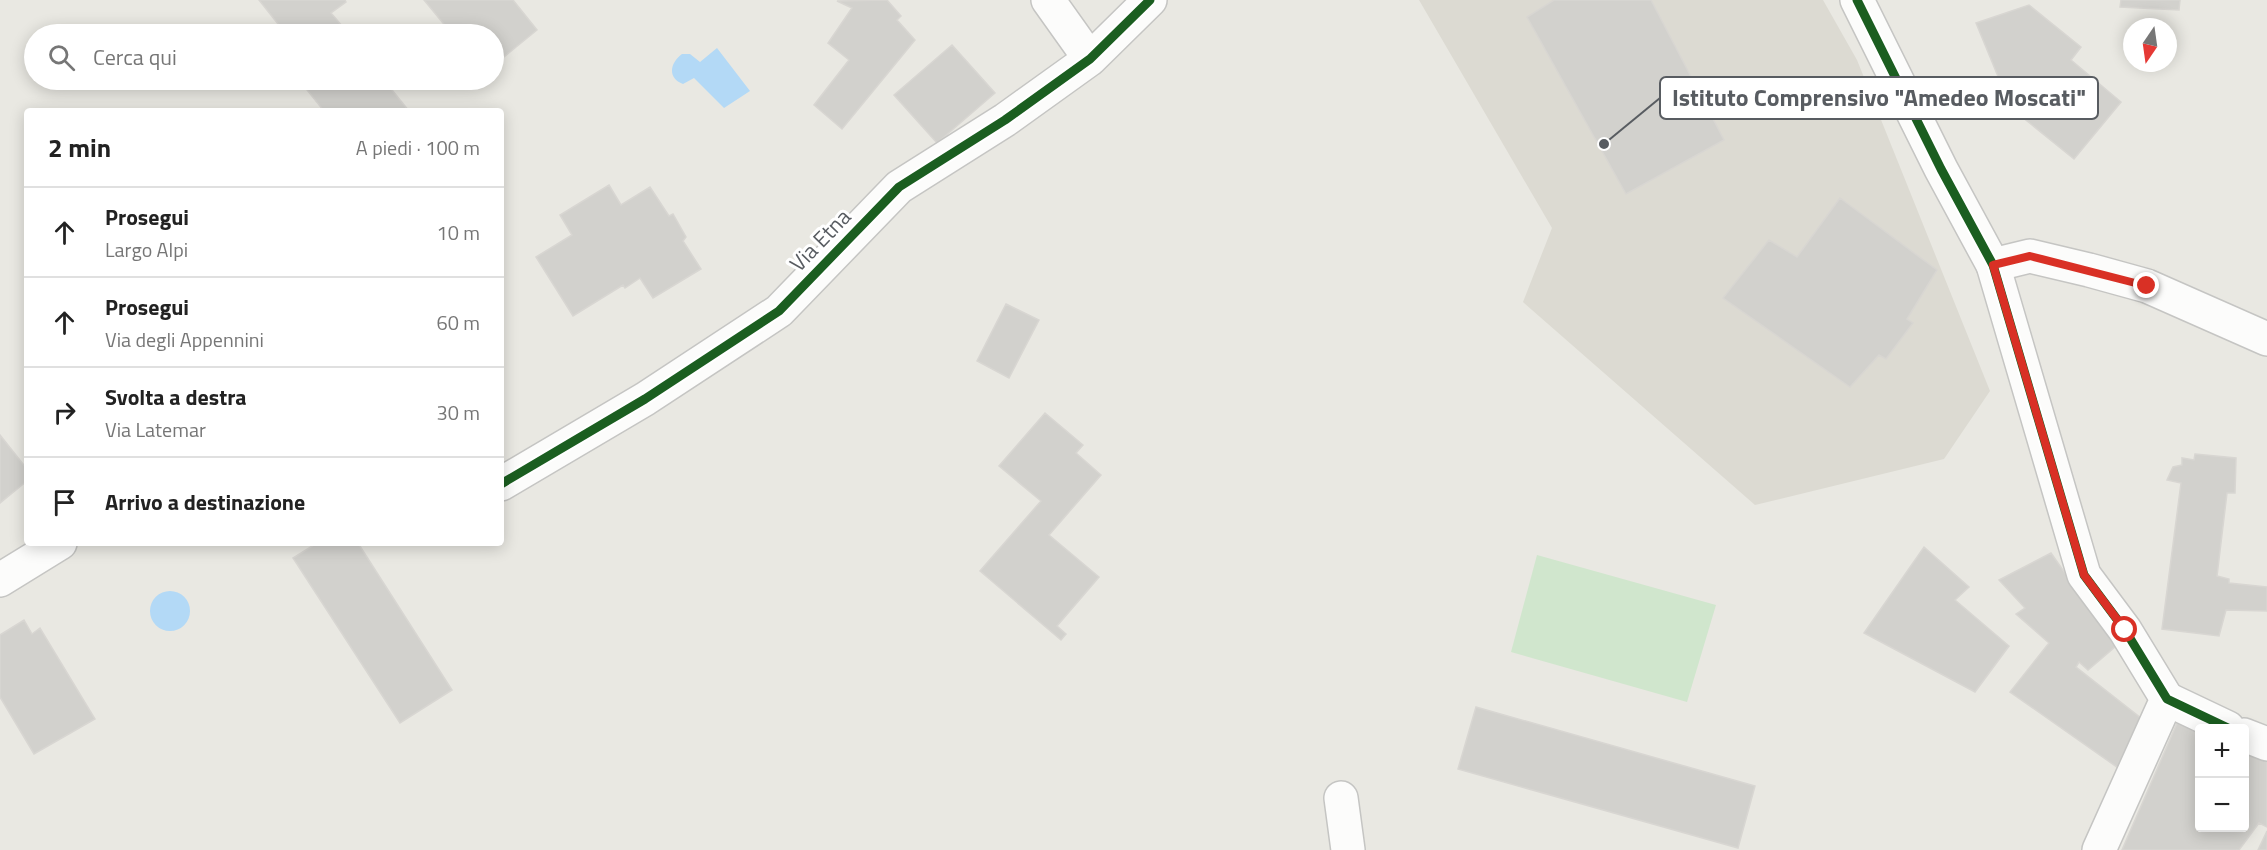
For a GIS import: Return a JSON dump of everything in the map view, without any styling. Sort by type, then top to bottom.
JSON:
[{"type":"street","points":[[1048,0],[1090,59]]},
{"type":"street","name":"Via Etna","points":[[504,482],[645,399],[779,311],[899,187],[1005,120],[1090,59],[1150,0]]},
{"type":"street","points":[[1857,0],[1941,169],[1993,265],[2084,575],[2125,630],[2167,699],[2219,724]]},
{"type":"street","points":[[1993,265],[2030,256],[2089,270],[2147,286],[2267,339]]},
{"type":"street","points":[[0,580],[55,546]]},
{"type":"street","points":[[2099,850],[2167,699]]},
{"type":"street","points":[[2249,737],[2267,744]]},
{"type":"street","points":[[1341,798],[1348,850]]},
{"type":"shaded area","points":[[1419,0],[1823,0],[1857,60],[1990,391],[1944,459],[1755,505],[1523,302],[1552,228]]},
{"type":"green space","points":[[1537,555],[1716,605],[1687,702],[1511,652]]},
{"type":"water","points":[[717,48],[750,91],[724,108],[694,78],[683,84],[672,74],[675,62],[682,54],[690,54],[700,62]]},
{"type":"water","points":[[170,591],[184,597],[190,611],[184,625],[170,631],[156,625],[150,611],[156,597]]},
{"type":"building","points":[[259,0],[345,0],[346,2],[331,13],[340,24],[278,24]]},
{"type":"building","points":[[424,0],[513,0],[537,30],[504,57],[504,24],[444,24]]},
{"type":"building","points":[[887,0],[901,16],[897,20],[915,40],[842,129],[814,105],[849,60],[828,43],[852,8],[837,1]]},
{"type":"building","points":[[1554,0],[1651,0],[1724,140],[1626,194],[1527,17]]},
{"type":"building","points":[[2121,0],[2180,0],[2179,10],[2120,7]]},
{"type":"building","points":[[2029,5],[2081,47],[2071,60],[2121,102],[2074,159],[2011,108],[1976,23]]},
{"type":"building","points":[[952,45],[995,93],[937,143],[894,95]]},
{"type":"building","points":[[307,90],[392,90],[407,108],[322,108]]},
{"type":"building","points":[[609,185],[621,205],[650,187],[669,216],[673,214],[686,237],[683,241],[701,269],[653,298],[640,278],[625,288],[623,285],[573,316],[536,257],[572,235],[560,215]]},
{"type":"building","points":[[1840,198],[1937,270],[1907,319],[1913,323],[1886,359],[1879,355],[1850,387],[1723,298],[1769,240],[1797,257]]},
{"type":"building","points":[[1006,304],[1039,320],[1009,378],[977,361]]},
{"type":"building","points":[[1045,413],[1083,445],[1076,453],[1101,475],[1049,535],[1099,577],[1057,626],[1066,634],[1061,640],[980,571],[1041,501],[999,466]]},
{"type":"building","points":[[0,435],[24,465],[24,483],[0,503]]},
{"type":"building","points":[[2195,454],[2236,458],[2235,493],[2227,493],[2217,576],[2229,579],[2229,583],[2267,587],[2267,611],[2226,610],[2219,636],[2162,629],[2181,483],[2167,480],[2173,467],[2182,465],[2182,458],[2194,460]]},
{"type":"building","points":[[312,546],[360,546],[452,690],[400,723],[293,558]]},
{"type":"building","points":[[1924,547],[1969,587],[1955,600],[2009,646],[1975,692],[1864,633]]},
{"type":"building","points":[[2051,553],[2116,646],[2088,670],[2079,662],[2076,667],[2146,722],[2124,772],[2010,692],[2049,643],[2016,614],[2025,608],[1999,580]]},
{"type":"building","points":[[24,620],[32,634],[40,628],[95,719],[34,754],[0,697],[0,635]]},
{"type":"building","points":[[1476,707],[1755,786],[1738,848],[1458,769]]},
{"type":"building","points":[[2178,721],[2195,728],[2195,832],[2249,832],[2249,751],[2267,759],[2267,827],[2259,823],[2239,850],[2122,850]]},
{"type":"building","points":[[2267,831],[2267,850],[2258,850]]},
{"type":"cycle path","points":[[504,482],[645,399],[779,311],[899,187],[1005,120],[1090,59],[1150,0]]},
{"type":"cycle path","points":[[1857,0],[1941,169],[1993,265],[2084,575],[2125,630],[2167,699],[2220,724]]},
{"type":"place","name":"Istituto Comprensivo \"Amedeo Moscati\"","points":[[1604,144]]},
{"type":"route","points":[[2125,630],[2084,575],[1993,265],[2030,256],[2147,286]]}]
